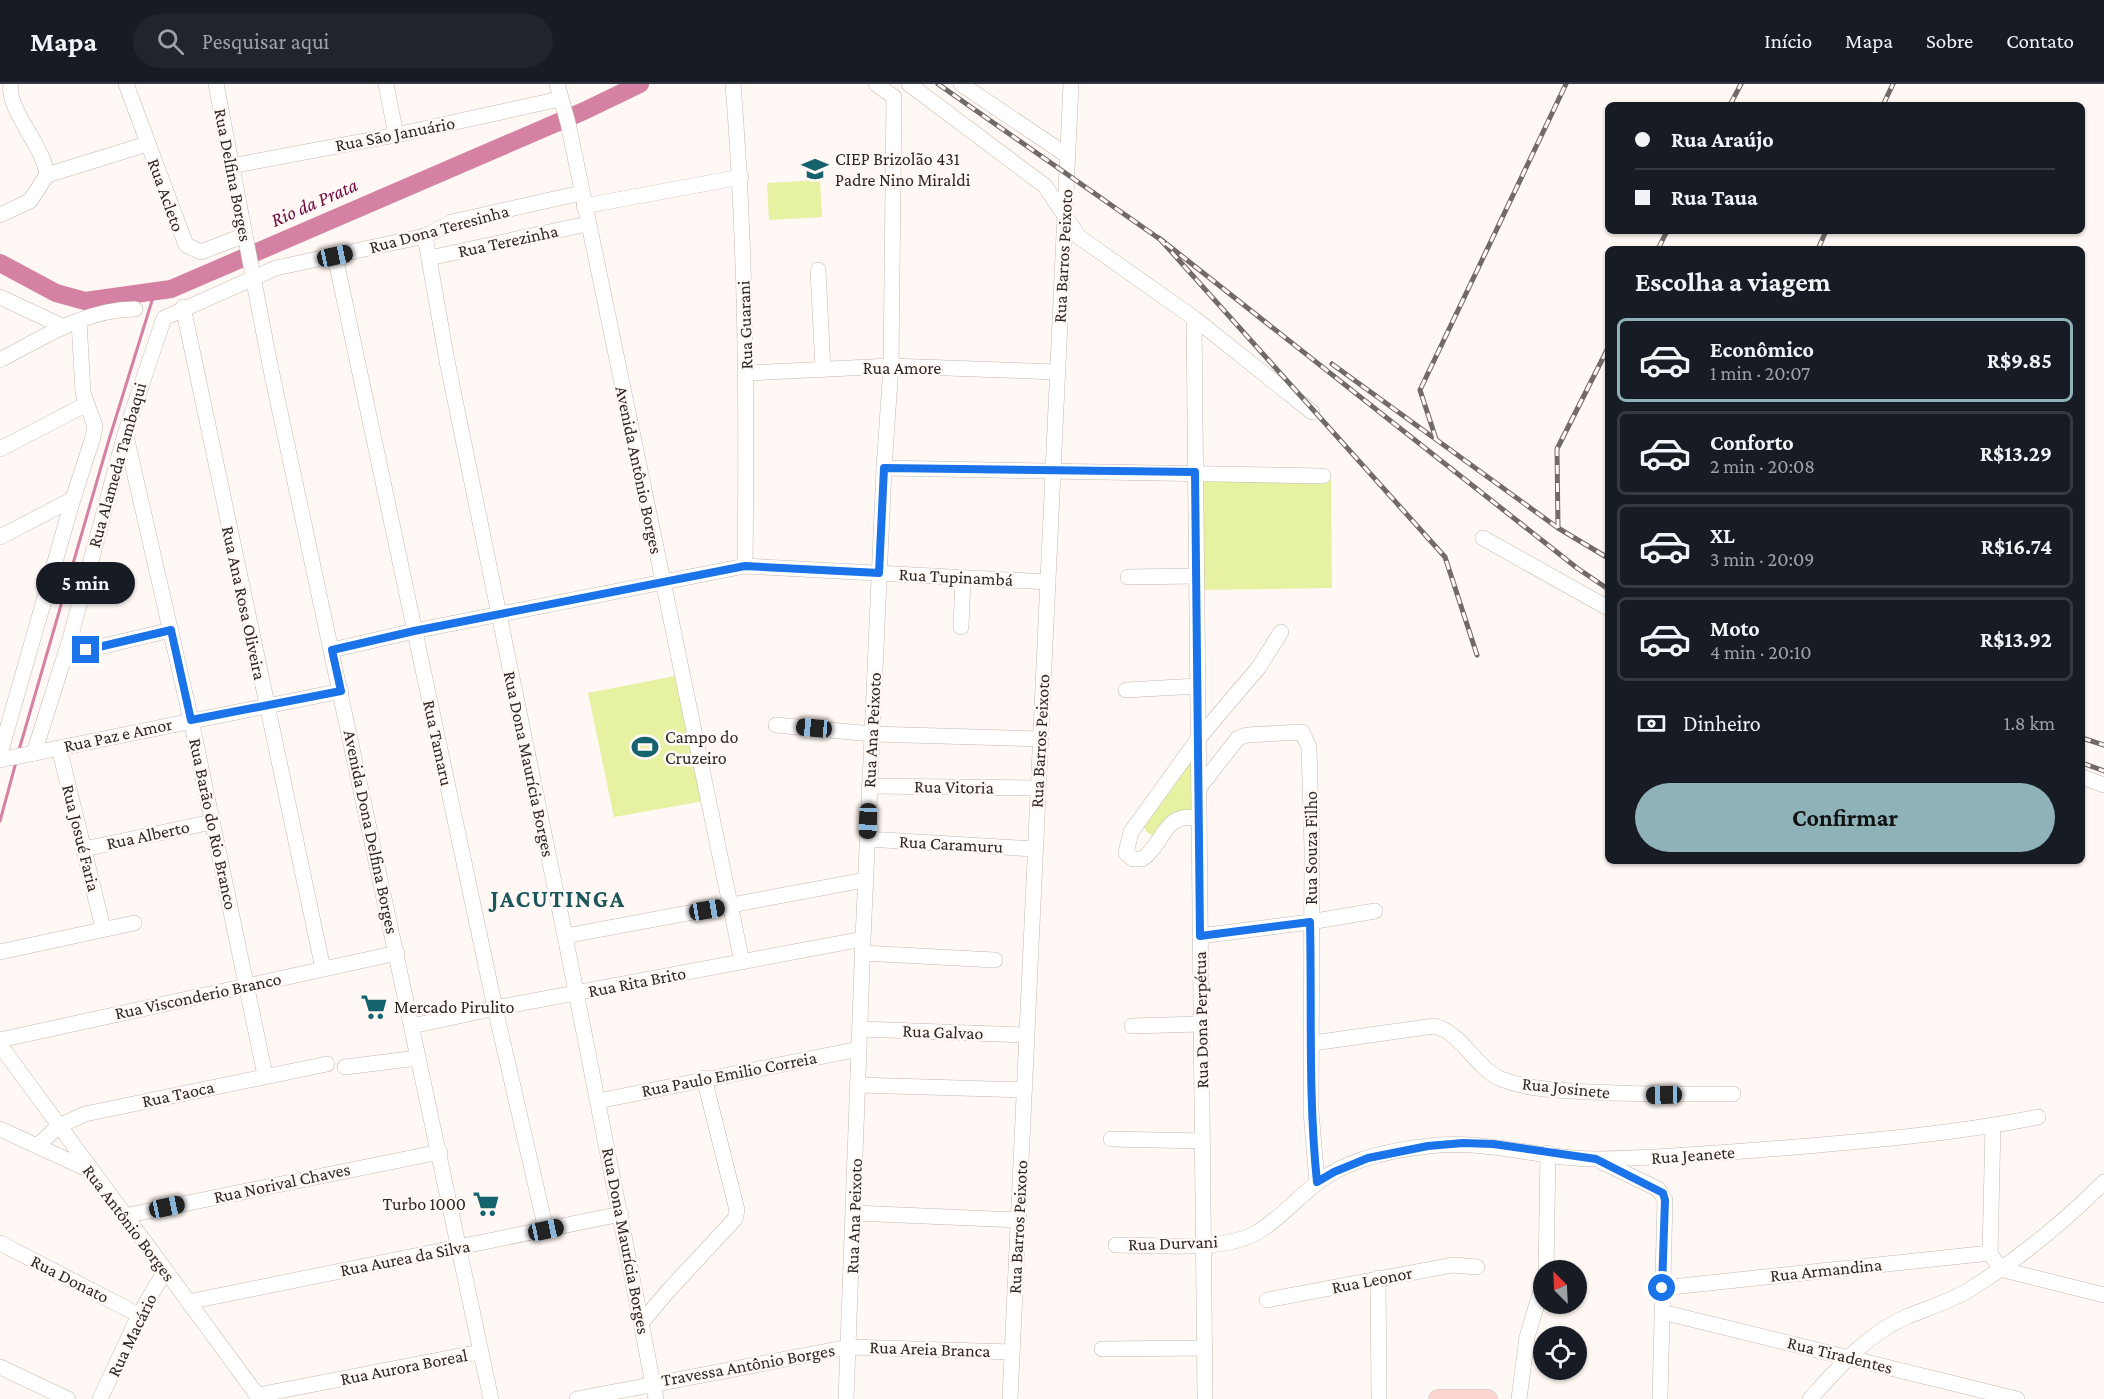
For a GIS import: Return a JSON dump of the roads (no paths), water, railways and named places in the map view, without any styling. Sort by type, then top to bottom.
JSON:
[{"type":"main road","points":[[1438,1399],[1459,1397],[1488,1399]]},
{"type":"street","name":"Rua Acleto","points":[[126,84],[186,245],[201,252],[246,239]]},
{"type":"street","name":"Rua Delfina Borges","points":[[216,84],[253,272]]},
{"type":"street","points":[[386,84],[396,135]]},
{"type":"street","name":"Rua Guarani","points":[[733,84],[741,177],[747,373],[745,566]]},
{"type":"street","name":"Rua Ana Peixoto","points":[[846,1399],[862,946],[884,468],[891,366],[894,97],[876,84]]},
{"type":"street","points":[[909,84],[1046,186],[1079,237],[1224,340],[1312,412]]},
{"type":"street","points":[[961,84],[1068,156]]},
{"type":"street","name":"Rua Barros Peixoto","points":[[1010,1399],[1058,372],[1063,213],[1071,84]]},
{"type":"street","points":[[15,86],[13,101],[41,154],[47,175]]},
{"type":"street","name":"Rua Sāo Januário","points":[[231,166],[396,135],[560,97]]},
{"type":"street","name":"Avenida Antônio Borges","points":[[560,97],[664,582],[742,962]]},
{"type":"street","points":[[0,215],[30,201],[47,175],[147,144]]},
{"type":"street","points":[[582,200],[741,177]]},
{"type":"street","name":"Rua Dona Teresinha","points":[[164,318],[253,272],[424,236],[452,222],[582,200]]},
{"type":"street","name":"Rua Terezinha","points":[[429,258],[587,224]]},
{"type":"street","name":"Rua Dona Maurícia Borges","points":[[424,236],[498,616],[621,1214],[656,1399]]},
{"type":"street","name":"Rua Tamaru","points":[[335,256],[495,1008],[546,1230]]},
{"type":"street","points":[[818,270],[823,369]]},
{"type":"street","name":"Avenida Dona Delfina Borges","points":[[253,272],[270,365],[491,1399]]},
{"type":"street","points":[[0,297],[64,327]]},
{"type":"street","name":"Rua Ana Rosa Oliveira","points":[[183,308],[323,969]]},
{"type":"street","points":[[0,360],[79,321],[116,310],[135,309]]},
{"type":"street","name":"Rua Alameda Tambaqui","points":[[30,754],[65,654],[125,434],[164,318]]},
{"type":"street","name":"Rua Dona Perpétua","points":[[1194,318],[1205,1399]]},
{"type":"street","points":[[2,749],[95,426],[86,405],[81,379],[79,321]]},
{"type":"street","name":"Rua Amore","points":[[747,373],[891,366],[1058,372]]},
{"type":"street","points":[[0,449],[86,405]]},
{"type":"street","name":"Rua Barão do Rio Branco","points":[[125,434],[191,720],[265,1075]]},
{"type":"street","points":[[884,468],[1323,476]]},
{"type":"street","points":[[110,488],[129,481],[137,482]]},
{"type":"street","points":[[0,537],[73,499]]},
{"type":"street","points":[[1483,538],[1605,606]]},
{"type":"street","name":"Rua Tupinambá","points":[[332,650],[414,631],[745,566],[1048,582]]},
{"type":"street","points":[[1128,577],[1196,576]]},
{"type":"street","points":[[961,627],[963,578]]},
{"type":"street","points":[[65,654],[171,630]]},
{"type":"street","points":[[1199,819],[1188,816],[1178,818],[1142,859],[1129,857],[1126,853],[1128,838],[1137,823],[1198,739],[1259,667],[1281,632]]},
{"type":"street","points":[[1126,690],[1198,686]]},
{"type":"street","name":"Rua Paz e Amor","points":[[2,749],[30,754],[341,691]]},
{"type":"street","points":[[776,725],[872,734],[1040,739]]},
{"type":"street","name":"Rua Souza Filho","points":[[1199,789],[1238,738],[1247,735],[1302,732],[1309,747],[1313,1043],[1311,1110],[1317,1182]]},
{"type":"street","name":"Rua Josué Faria","points":[[58,748],[103,928]]},
{"type":"street","points":[[2085,778],[2104,785]]},
{"type":"street","name":"Rua Vitoria","points":[[870,786],[1038,788]]},
{"type":"street","name":"Rua Alberto","points":[[84,849],[212,822]]},
{"type":"street","points":[[1137,823],[1149,836],[1158,841]]},
{"type":"street","name":"Rua Caramuru","points":[[867,839],[1035,849]]},
{"type":"street","points":[[565,936],[865,880]]},
{"type":"street","points":[[1200,936],[1375,911]]},
{"type":"street","points":[[0,952],[134,923]]},
{"type":"street","name":"Rua Rita Brito","points":[[412,1026],[495,1008],[742,962],[862,946],[995,960]]},
{"type":"street","name":"Rua Visconderio Branco","points":[[0,1042],[246,985],[397,953]]},
{"type":"street","points":[[1132,1026],[1201,1024]]},
{"type":"street","name":"Rua Josinete","points":[[1313,1043],[1434,1026],[1450,1032],[1482,1065],[1500,1078],[1530,1087],[1641,1095],[1733,1094]]},
{"type":"street","name":"Rua Galvao","points":[[860,1029],[1026,1035]]},
{"type":"street","name":"Rua Antônio Borges","points":[[0,1042],[90,1170],[259,1397]]},
{"type":"street","name":"Rua Paulo Emilio Correia","points":[[598,1101],[704,1078],[859,1049]]},
{"type":"street","points":[[345,1067],[418,1058]]},
{"type":"street","name":"Rua Taoca","points":[[38,1145],[59,1126],[85,1114],[327,1064]]},
{"type":"street","points":[[642,1322],[735,1219],[737,1210],[704,1078]]},
{"type":"street","points":[[858,1085],[1024,1090]]},
{"type":"street","name":"Rua Jeanete","points":[[1317,1182],[1334,1172],[1368,1158],[1428,1146],[1493,1144],[1596,1159],[1722,1154],[1877,1140],[1993,1126],[2038,1117]]},
{"type":"street","points":[[1993,1126],[1990,1253],[2000,1269],[2104,1295]]},
{"type":"street","points":[[0,1129],[90,1170]]},
{"type":"street","points":[[1111,1139],[1202,1141]]},
{"type":"street","name":"Rua Norival Chaves","points":[[124,1216],[440,1152]]},
{"type":"street","points":[[1546,1260],[1548,1153]]},
{"type":"street","points":[[1596,1159],[1663,1193],[1665,1200],[1660,1399]]},
{"type":"street","name":"Rua Durvani","points":[[1116,1245],[1203,1244],[1253,1234],[1317,1182]]},
{"type":"street","points":[[1810,1399],[1848,1356],[1891,1325],[1953,1299],[2000,1269],[2104,1182]]},
{"type":"street","points":[[854,1213],[1018,1220]]},
{"type":"street","name":"Rua Aurea da Silva","points":[[188,1302],[621,1214]]},
{"type":"street","name":"Rua Donato","points":[[0,1243],[140,1315]]},
{"type":"street","name":"Rua Armandina","points":[[1662,1288],[1990,1253]]},
{"type":"street","name":"Rua Leonor","points":[[1268,1300],[1453,1265],[1477,1267]]},
{"type":"street","name":"Rua Macário","points":[[100,1399],[140,1315],[165,1271]]},
{"type":"street","points":[[1378,1278],[1379,1399]]},
{"type":"street","name":"Rua Tiradentes","points":[[1662,1312],[2018,1399]]},
{"type":"street","points":[[1519,1399],[1527,1337],[1534,1314]]},
{"type":"street","name":"Rua Areia Branca","points":[[849,1347],[1012,1352]]},
{"type":"street","name":"Travessa Antônio Borges","points":[[577,1399],[849,1347]]},
{"type":"street","points":[[1102,1349],[1205,1348]]},
{"type":"street","name":"Rua Aurora Boreal","points":[[259,1397],[480,1352]]},
{"type":"street","points":[[0,1366],[68,1399]]},
{"type":"waterway","name":"Rio da Prata","points":[[0,263],[56,293],[85,301],[171,289],[584,111],[640,84]]},
{"type":"waterway","points":[[19,750],[108,443],[155,291]]},
{"type":"waterway","points":[[0,821],[16,762]]},
{"type":"railway","points":[[938,84],[1164,242]]},
{"type":"railway","points":[[1436,439],[1420,390],[1566,84]]},
{"type":"railway","points":[[1732,102],[1741,84]]},
{"type":"railway","points":[[1884,102],[1893,84]]},
{"type":"railway","points":[[1660,246],[1666,234]]},
{"type":"railway","points":[[1819,246],[1825,234]]},
{"type":"railway","points":[[1477,655],[1445,557],[1159,238],[1577,568],[1605,587]]},
{"type":"railway","points":[[1558,528],[1557,449],[1605,354]]},
{"type":"railway","points":[[1332,364],[1558,528],[1605,556]]},
{"type":"railway","points":[[2085,739],[2104,745]]},
{"type":"railway","points":[[2085,764],[2104,771]]},
{"type":"place","name":"CIEP Brizolão 431 Padre Nino Miraldi","points":[[815,169]]},
{"type":"place","name":"Campo do Cruzeiro","points":[[645,747]]},
{"type":"place","name":"Mercado Pirulito","points":[[374,1007]]},
{"type":"place","name":"Turbo 1000","points":[[486,1204]]},
{"type":"district","name":"JACUTINGA","points":[[558,899]]}]
